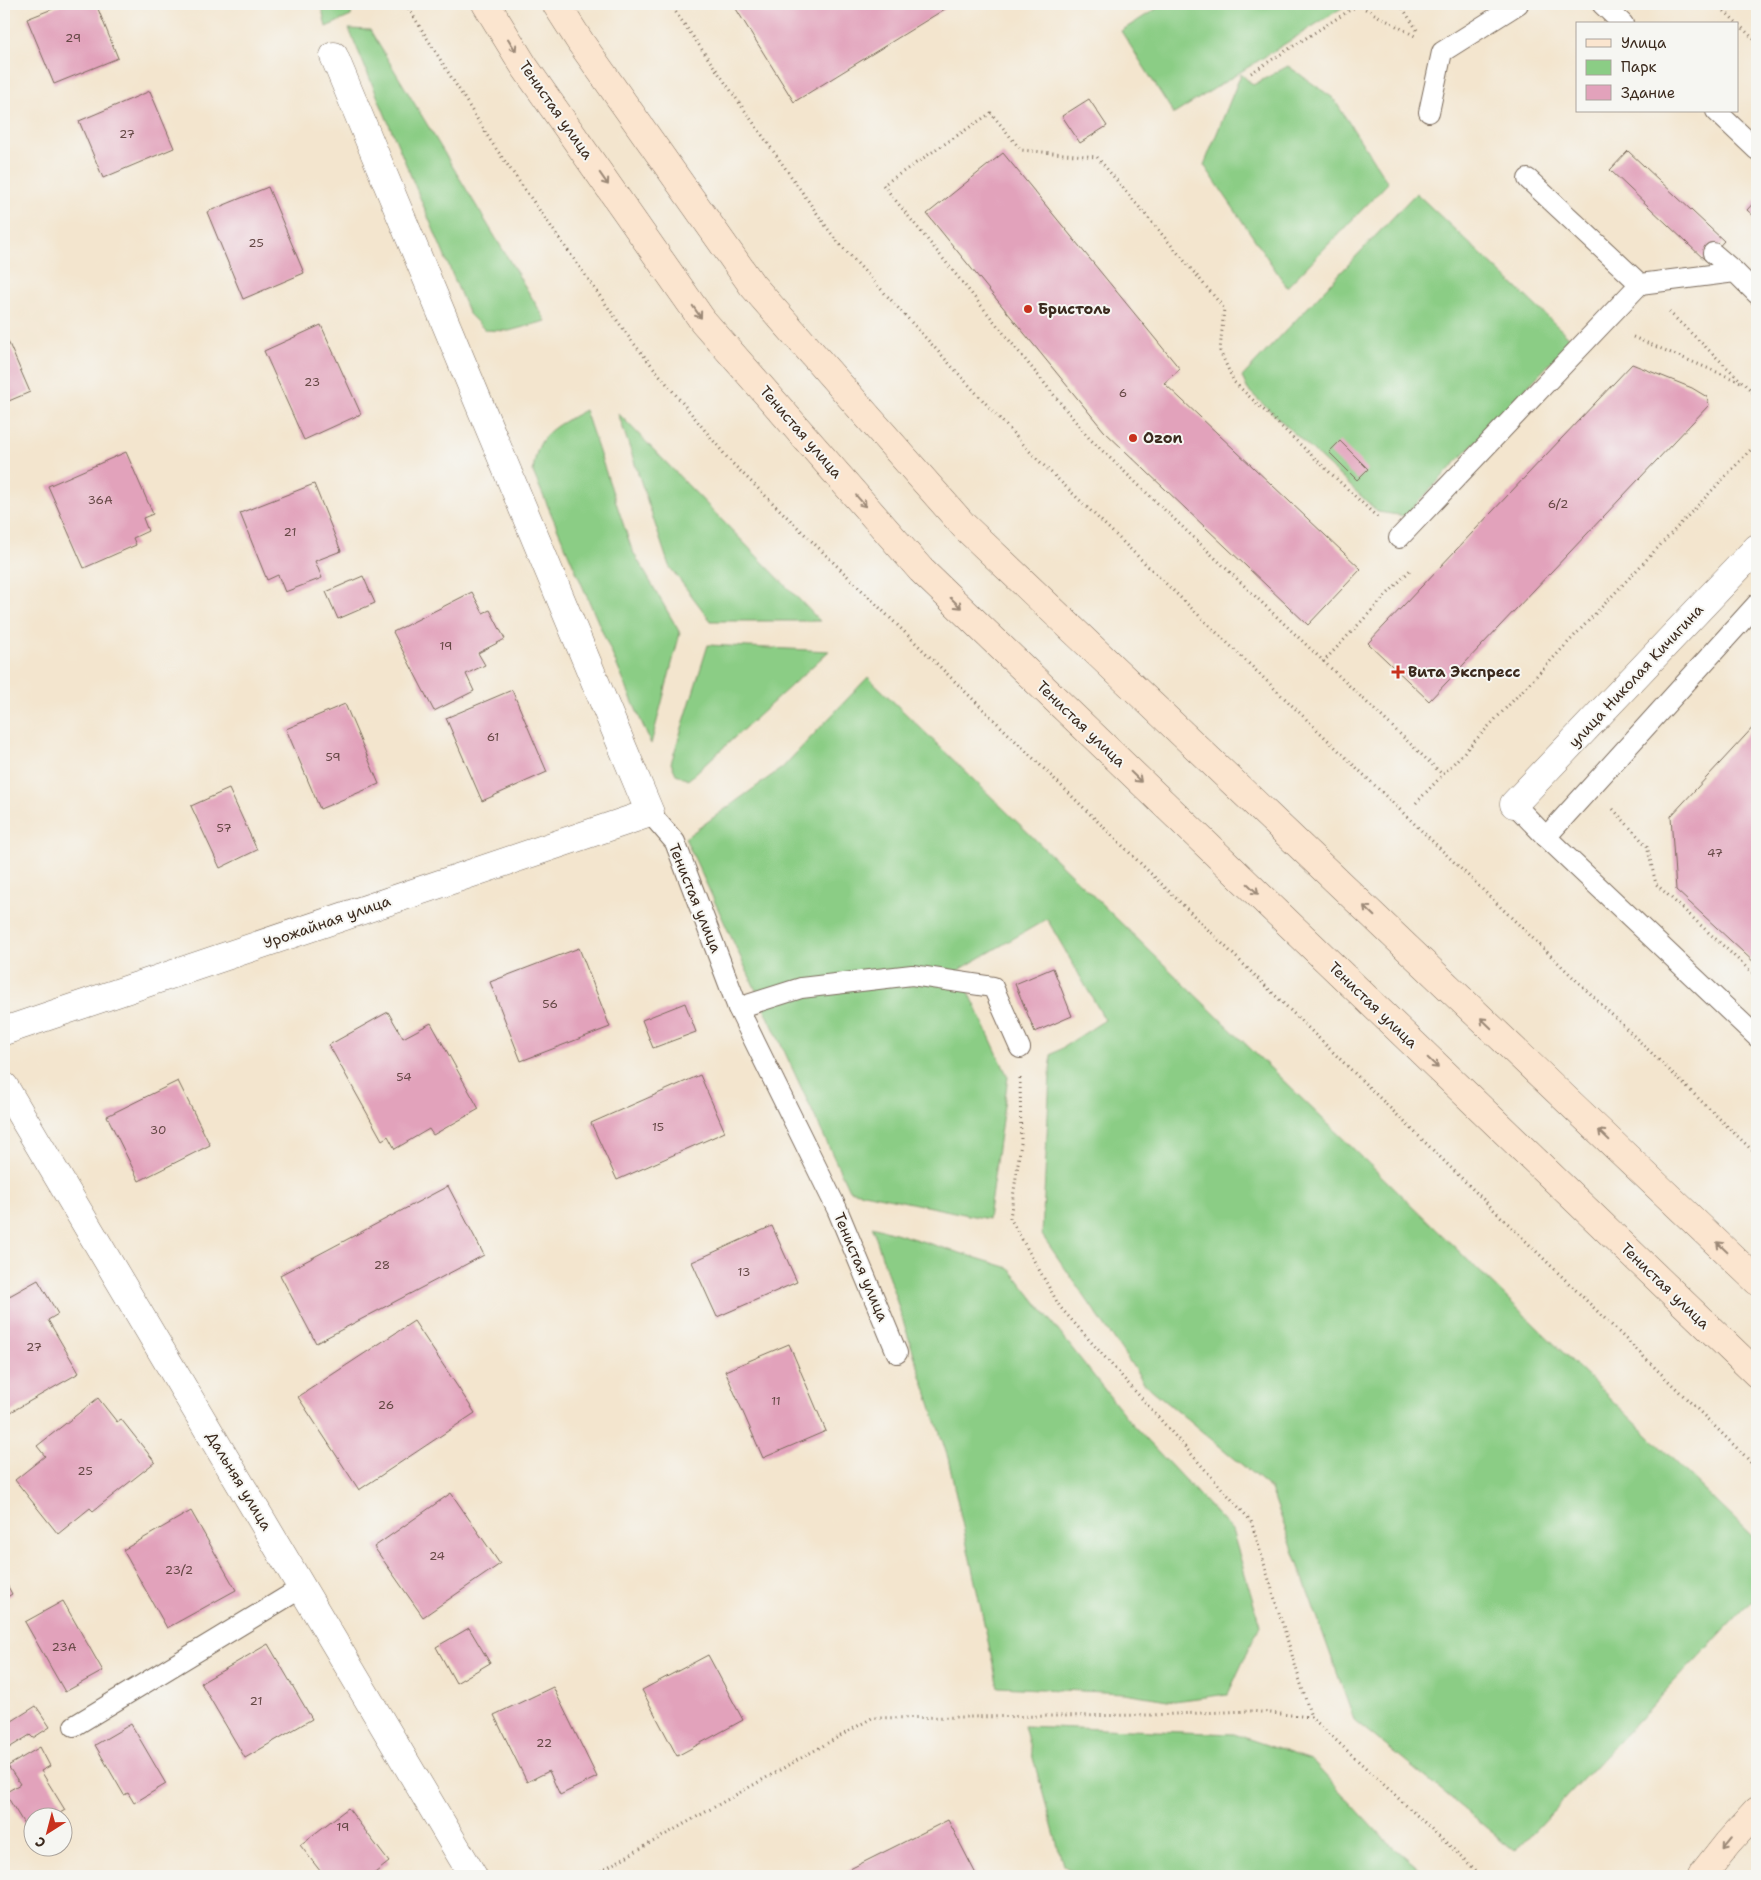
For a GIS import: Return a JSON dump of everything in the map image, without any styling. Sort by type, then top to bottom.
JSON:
[{"type":"main road","name":"Тенистая улица","points":[[486,4],[524,66],[703,321],[921,570],[1757,1374]]},
{"type":"main road","points":[[556,4],[581,43],[752,285],[964,526],[1757,1281]]},
{"type":"main road","points":[[1702,1876],[1757,1811]]},
{"type":"street","name":"Тенистая улица","points":[[334,56],[650,813]]},
{"type":"street","name":"улица Николая Кичигина","points":[[1514,804],[1757,548]]},
{"type":"street","name":"Урожайная улица","points":[[4,1031],[650,813]]},
{"type":"street","name":"Дальняя улица","points":[[4,1086],[473,1876]]},
{"type":"lane","points":[[1429,112],[1442,52],[1518,4]]},
{"type":"lane","points":[[1602,4],[1621,22]]},
{"type":"lane","points":[[1717,112],[1757,150]]},
{"type":"lane","points":[[1528,179],[1640,284]]},
{"type":"lane","points":[[1713,252],[1757,294]]},
{"type":"lane","points":[[1399,538],[1640,284],[1734,272]]},
{"type":"lane","points":[[1546,837],[1757,604]]},
{"type":"lane","points":[[1514,804],[1546,837],[1757,1037]]},
{"type":"lane","name":"Тенистая улица","points":[[650,813],[675,842],[738,1008],[836,1209],[897,1353]]},
{"type":"lane","points":[[738,1008],[801,988],[912,975],[993,987],[1020,1048]]},
{"type":"lane","points":[[74,1726],[303,1588]]},
{"type":"path","points":[[406,4],[492,143],[631,340],[730,461],[1746,1457],[1757,1470]]},
{"type":"path","points":[[670,4],[835,239],[1034,456],[1757,1155]]},
{"type":"path","points":[[1251,73],[1358,6],[1423,40],[1400,4]]},
{"type":"path","points":[[1717,4],[1736,22]]},
{"type":"path","points":[[1738,24],[1757,42]]},
{"type":"path","points":[[1399,538],[1234,382],[1220,351],[1224,308],[1097,157],[1021,150],[991,113],[883,185],[1089,438],[1443,775]]},
{"type":"path","points":[[1640,284],[1757,396]]},
{"type":"path","points":[[1602,324],[1746,385]]},
{"type":"path","points":[[1416,803],[1757,443]]},
{"type":"path","points":[[1593,786],[1648,846],[1656,884],[1757,978]]},
{"type":"path","points":[[1020,1048],[1020,1143],[1010,1218],[1060,1307],[1251,1521],[1311,1717],[1482,1876]]},
{"type":"path","points":[[592,1876],[872,1718],[1150,1715],[1251,1711],[1311,1717]]},
{"type":"green space","points":[[321,4],[352,4],[351,16],[326,27]]},
{"type":"green space","points":[[1164,4],[1348,4],[1174,114],[1121,31]]},
{"type":"green space","points":[[349,29],[370,30],[546,321],[509,331],[485,330],[469,314]]},
{"type":"green space","points":[[1288,66],[1333,98],[1388,183],[1287,287],[1204,165],[1241,74],[1253,85]]},
{"type":"green space","points":[[1416,193],[1572,340],[1405,516],[1378,512],[1248,390],[1242,377]]},
{"type":"green space","points":[[585,410],[632,550],[680,633],[651,744],[533,472],[538,448],[548,433]]},
{"type":"green space","points":[[618,413],[820,621],[711,621],[669,566]]},
{"type":"green space","points":[[708,645],[829,651],[688,780],[676,774],[671,763]]},
{"type":"green space","points":[[868,677],[1757,1541],[1757,1595],[1515,1851],[1354,1720],[1271,1489],[1145,1384],[1042,1235],[1051,1055],[1105,1020],[1047,919],[959,970],[1008,1077],[988,1219],[849,1190],[685,838],[782,768]]},
{"type":"green space","points":[[872,1226],[1009,1268],[1130,1422],[1232,1530],[1260,1625],[1228,1694],[1174,1701],[1124,1693],[998,1687],[948,1458]]},
{"type":"green space","points":[[1024,1726],[1234,1734],[1311,1760],[1384,1839],[1428,1876],[1078,1876],[1063,1865]]},
{"type":"building","points":[[65,4],[96,4],[118,58],[54,84],[27,19]]},
{"type":"building","points":[[733,4],[953,4],[794,102]]},
{"type":"building","points":[[150,91],[174,148],[103,178],[79,121]]},
{"type":"building","points":[[1089,99],[1107,126],[1080,143],[1062,116]]},
{"type":"building","points":[[1628,151],[1724,241],[1706,261],[1610,170]]},
{"type":"building","points":[[1003,153],[1180,369],[1164,383],[1361,569],[1308,625],[1104,431],[927,214]]},
{"type":"building","points":[[268,187],[304,273],[243,299],[207,212]]},
{"type":"building","points":[[1757,199],[1757,219],[1747,210]]},
{"type":"building","points":[[321,325],[361,414],[304,440],[264,351]]},
{"type":"building","points":[[4,332],[30,392],[4,403]]},
{"type":"building","points":[[1632,364],[1692,388],[1707,397],[1709,405],[1429,701],[1368,643]]},
{"type":"building","points":[[1340,441],[1368,469],[1357,480],[1329,452]]},
{"type":"building","points":[[126,452],[153,514],[143,518],[148,531],[133,538],[136,545],[84,568],[48,486]]},
{"type":"building","points":[[314,484],[341,551],[315,561],[322,578],[285,592],[278,575],[267,580],[240,513]]},
{"type":"building","points":[[363,576],[375,603],[338,619],[326,592]]},
{"type":"building","points":[[472,592],[483,613],[490,610],[505,639],[478,653],[485,665],[466,674],[474,691],[434,711],[393,632]]},
{"type":"building","points":[[512,690],[547,772],[482,801],[446,718]]},
{"type":"building","points":[[345,704],[379,784],[320,809],[286,729]]},
{"type":"building","points":[[1757,723],[1757,965],[1676,890],[1671,816]]},
{"type":"building","points":[[229,789],[257,850],[220,868],[191,806]]},
{"type":"building","points":[[579,948],[610,1027],[521,1061],[490,982]]},
{"type":"building","points":[[1053,968],[1072,1016],[1035,1032],[1015,984]]},
{"type":"building","points":[[685,1003],[696,1032],[653,1048],[642,1020]]},
{"type":"building","points":[[388,1012],[403,1038],[431,1023],[479,1109],[433,1135],[429,1129],[395,1149],[388,1136],[382,1140],[329,1045]]},
{"type":"building","points":[[700,1075],[725,1132],[617,1180],[591,1123]]},
{"type":"building","points":[[178,1081],[210,1145],[139,1181],[107,1116]]},
{"type":"building","points":[[448,1186],[484,1255],[316,1343],[280,1275]]},
{"type":"building","points":[[772,1226],[797,1282],[717,1317],[692,1262]]},
{"type":"building","points":[[38,1280],[58,1314],[48,1320],[79,1373],[4,1416],[4,1299]]},
{"type":"building","points":[[414,1321],[475,1413],[359,1490],[298,1397]]},
{"type":"building","points":[[789,1344],[826,1431],[763,1458],[725,1371]]},
{"type":"building","points":[[98,1398],[117,1422],[121,1419],[155,1462],[93,1511],[90,1508],[58,1534],[15,1480],[45,1456],[37,1446]]},
{"type":"building","points":[[451,1493],[500,1564],[423,1617],[374,1547]]},
{"type":"building","points":[[191,1511],[236,1590],[167,1628],[123,1550]]},
{"type":"building","points":[[4,1579],[12,1594],[4,1599]]},
{"type":"building","points":[[63,1601],[103,1671],[65,1692],[25,1622]]},
{"type":"building","points":[[469,1628],[490,1663],[456,1683],[436,1647]]},
{"type":"building","points":[[268,1644],[312,1719],[245,1758],[201,1683]]},
{"type":"building","points":[[708,1655],[743,1720],[677,1756],[642,1690]]},
{"type":"building","points":[[553,1687],[597,1777],[560,1795],[549,1771],[527,1782],[494,1715]]},
{"type":"building","points":[[36,1706],[50,1727],[33,1738],[30,1735],[4,1751],[4,1726]]},
{"type":"building","points":[[131,1724],[166,1784],[134,1803],[128,1793],[124,1795],[95,1745]]},
{"type":"building","points":[[40,1747],[50,1766],[41,1771],[64,1808],[22,1808],[22,1821],[5,1793],[20,1784],[8,1766]]},
{"type":"building","points":[[348,1808],[389,1862],[371,1876],[324,1876],[300,1845]]},
{"type":"building","points":[[948,1820],[977,1876],[836,1876]]},
{"type":"place","name":"Бристоль","points":[[1028,309]]},
{"type":"place","name":"Ozon","points":[[1133,438]]},
{"type":"place","name":"Вита Экспресс","points":[[1398,672]]}]
